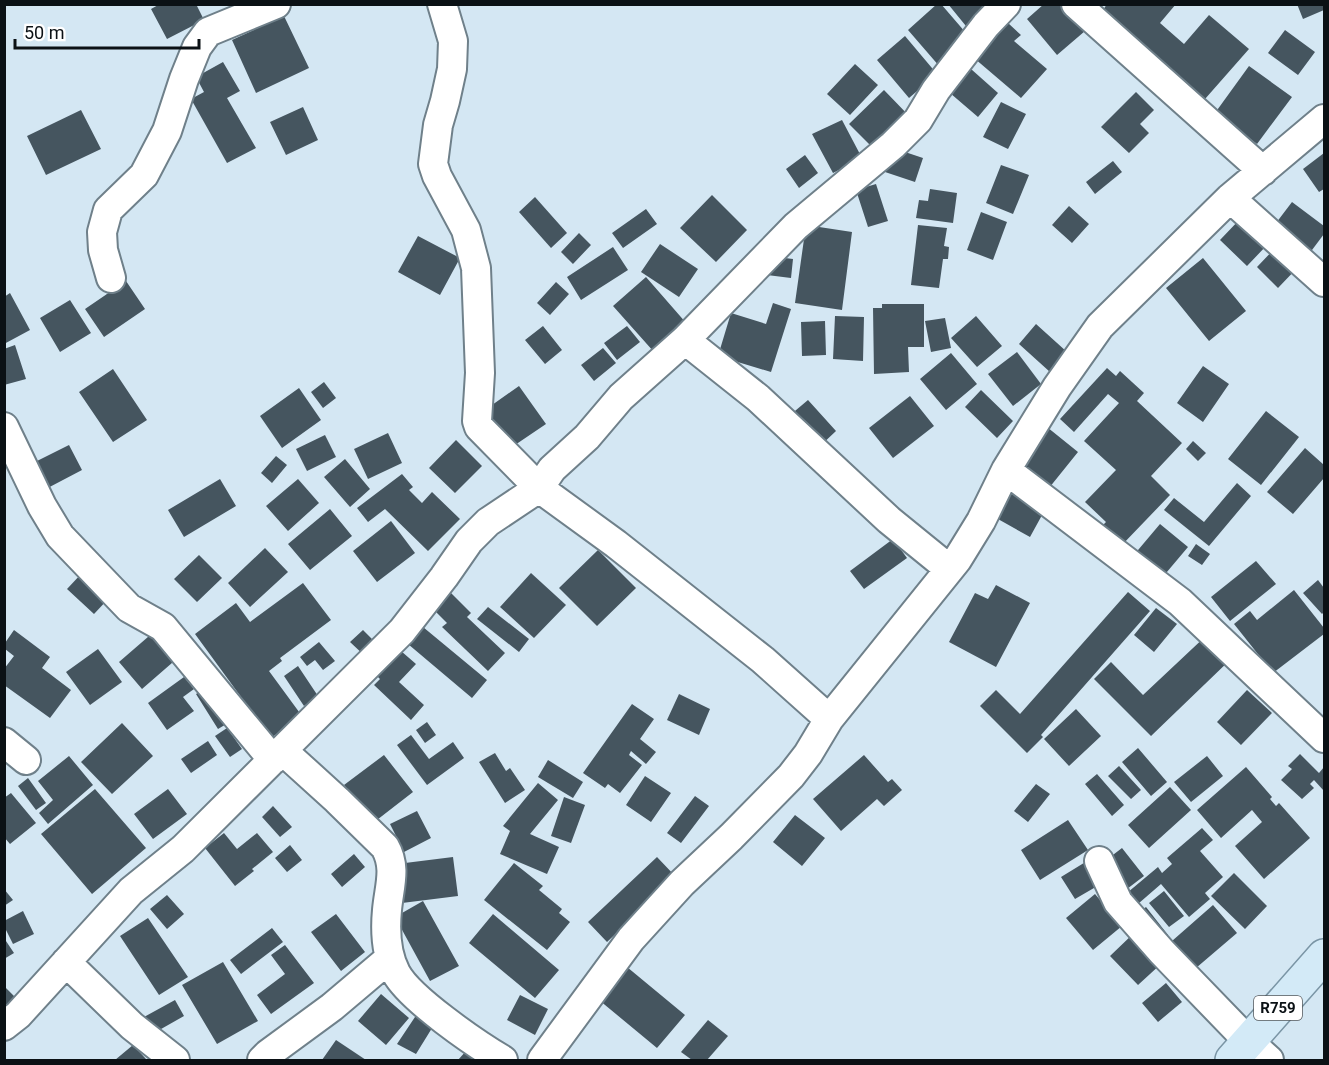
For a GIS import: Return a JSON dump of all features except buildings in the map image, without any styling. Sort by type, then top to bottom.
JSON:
[{"type":"main road","name":"R759","points":[[1250,1054],[1324,956]]},
{"type":"street","points":[[111,278],[102,241],[108,210],[144,175],[167,131],[197,46],[208,32],[276,4]]},
{"type":"street","points":[[442,4],[453,40],[452,69],[446,101],[438,125],[433,164],[466,230],[476,268],[480,373],[477,421],[479,427],[539,488],[616,544],[763,660],[829,719]]},
{"type":"street","points":[[4,1026],[18,1015],[131,891],[183,849],[402,632],[469,541],[488,522],[539,488],[552,469],[587,437],[621,397],[685,340],[796,225],[893,145],[918,120],[936,90],[964,53],[1006,4]]},
{"type":"street","points":[[1076,4],[1263,171]]},
{"type":"street","points":[[542,1060],[631,939],[682,883],[791,776],[808,754],[829,719],[969,542],[1006,470],[1057,387],[1100,326],[1230,198],[1324,119]]},
{"type":"street","points":[[1230,198],[1324,282]]},
{"type":"street","points":[[685,340],[758,398],[889,520],[948,568]]},
{"type":"street","points":[[4,427],[42,506],[60,536],[129,608],[168,632],[278,755],[338,800],[385,847],[393,872],[387,910],[387,945],[396,975],[410,991],[459,1030],[503,1060]]},
{"type":"street","points":[[1006,470],[1180,602],[1324,738]]},
{"type":"street","points":[[4,742],[27,760]]},
{"type":"street","points":[[1099,861],[1118,902],[1250,1054]]},
{"type":"street","points":[[262,1060],[332,1007],[390,958]]},
{"type":"street","points":[[66,962],[145,1037],[175,1060]]}]
